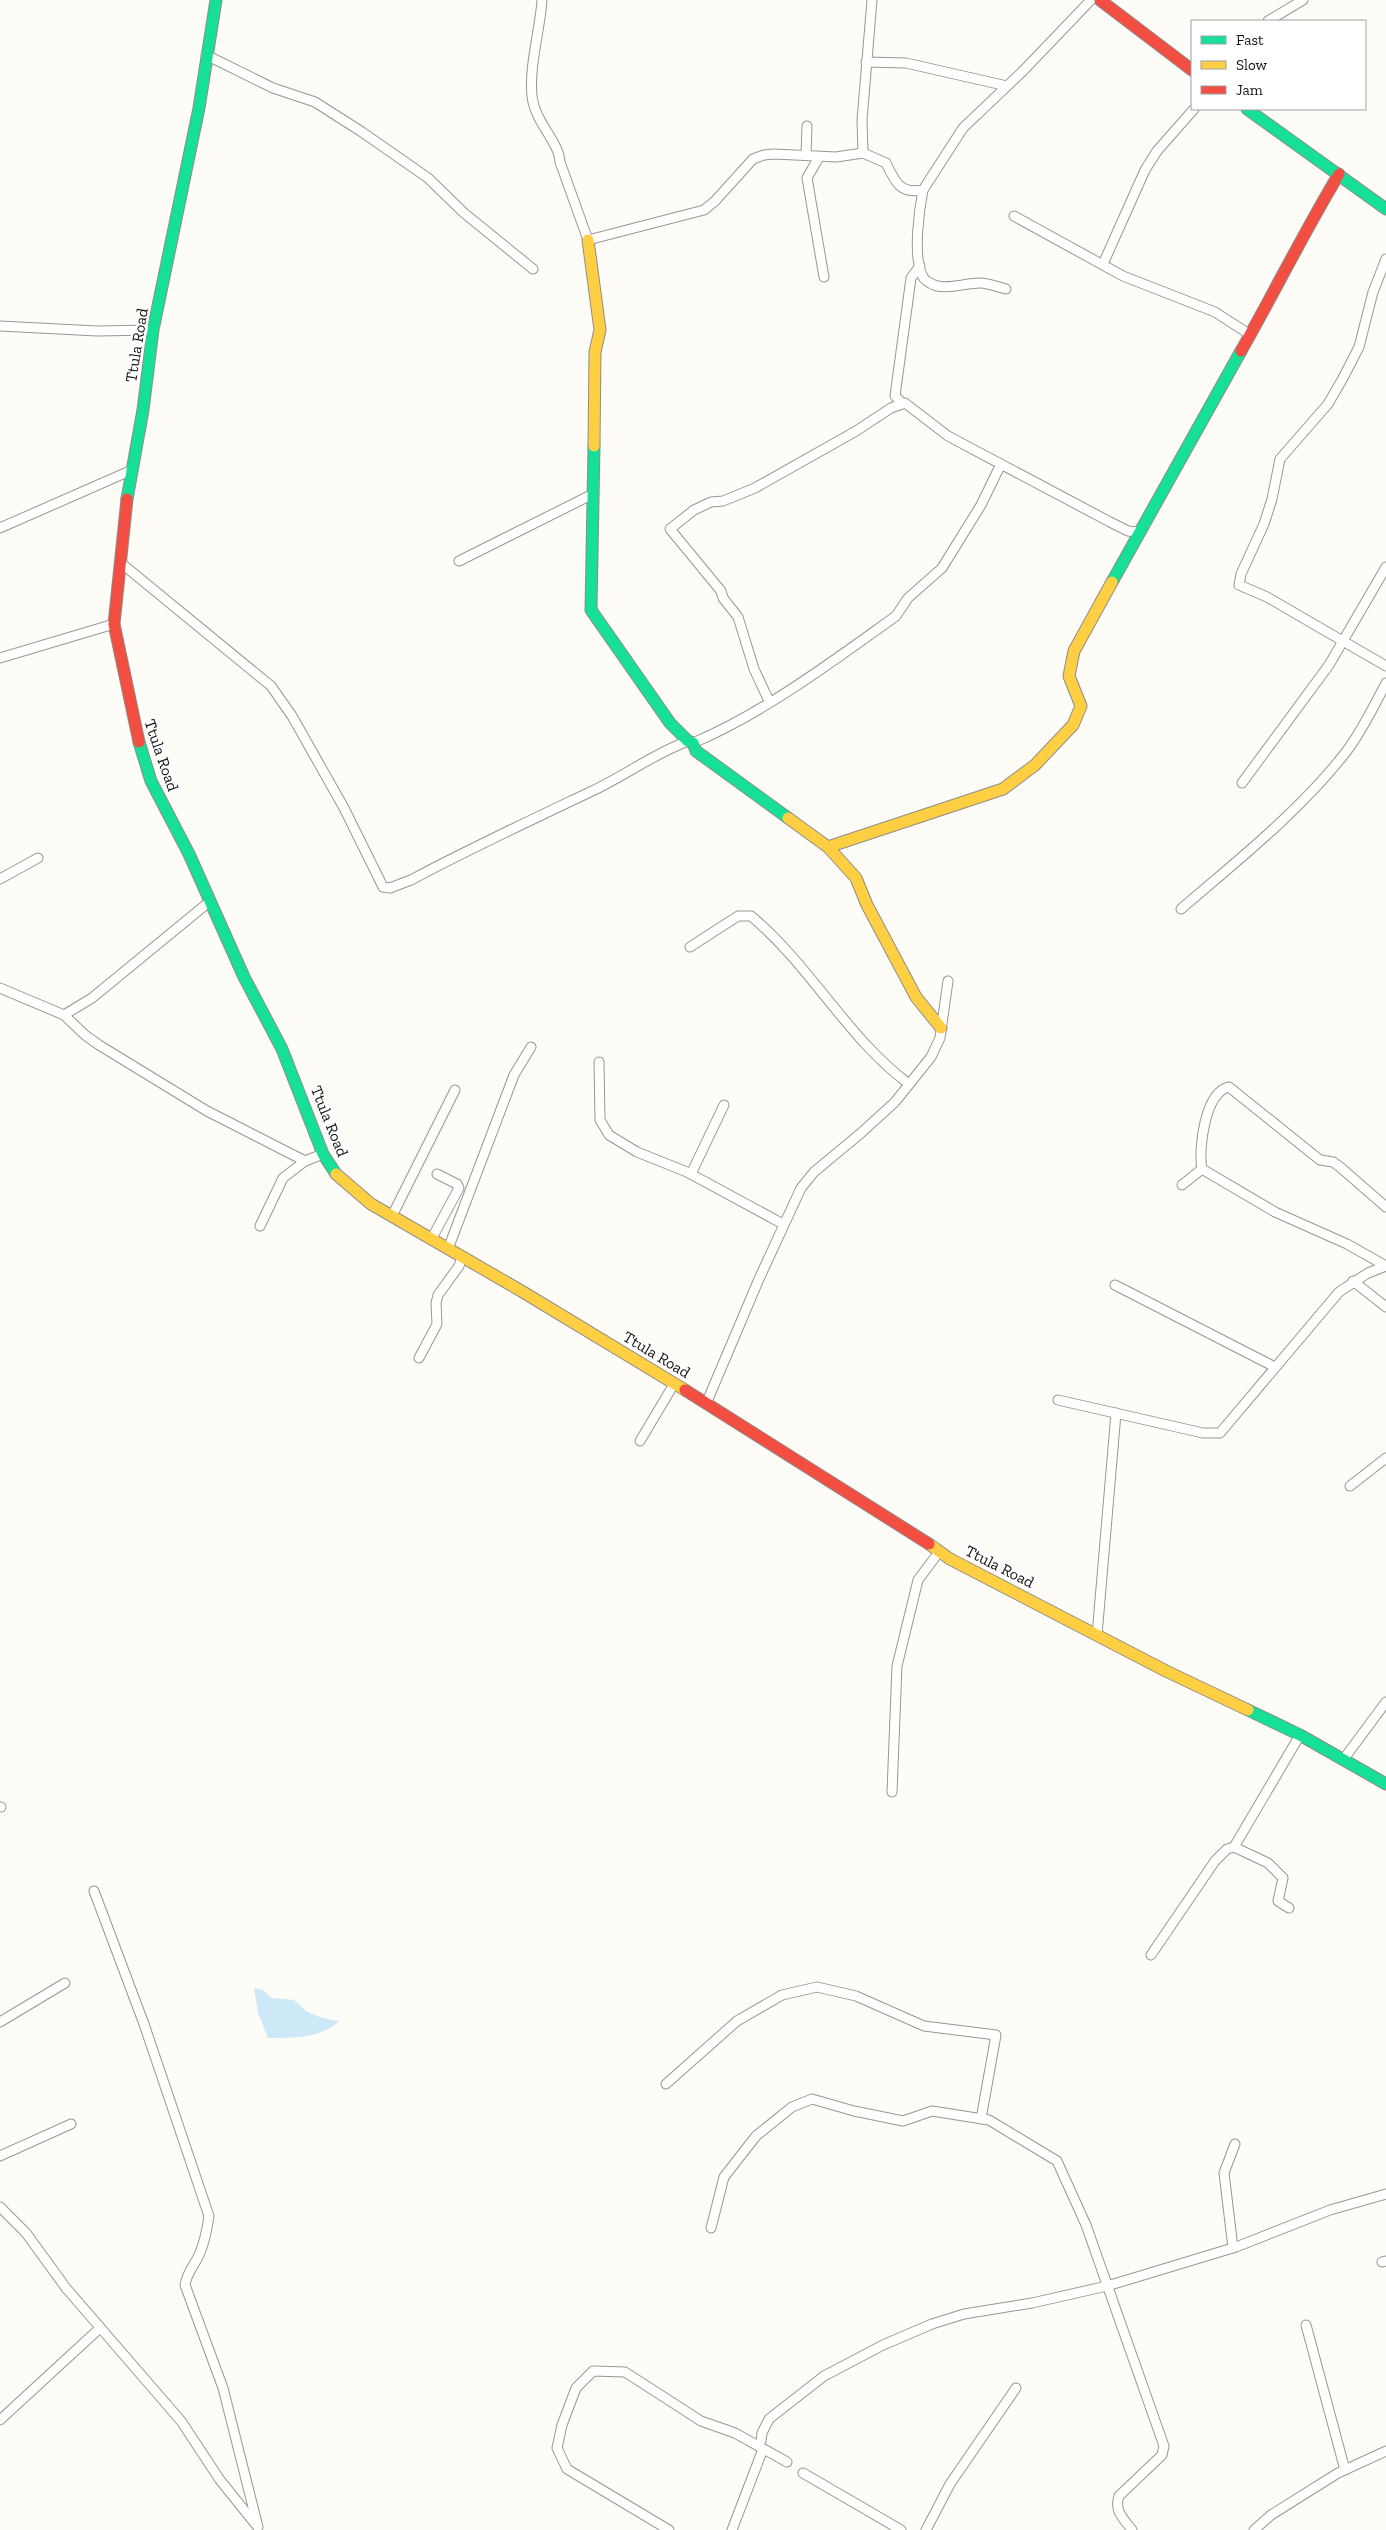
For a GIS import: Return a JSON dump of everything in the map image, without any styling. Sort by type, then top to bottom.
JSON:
[{"type":"street","name":"Ttula Road","points":[[216,0],[199,108],[153,330],[125,512],[114,624],[135,727],[148,773],[189,854],[209,902],[282,1048],[323,1154],[330,1167],[347,1185],[371,1204],[432,1238],[800,1461],[915,1534],[939,1552],[1238,1707],[1300,1735],[1386,1784]]},
{"type":"street","points":[[542,0],[532,96],[537,118],[560,153],[560,162],[588,240],[600,330],[595,352],[591,610],[670,723],[690,742],[696,751],[828,847],[856,878],[866,906],[916,997],[941,1028]]},
{"type":"street","points":[[863,153],[862,120],[872,0]]},
{"type":"street","points":[[1006,290],[981,283],[938,286],[926,281],[921,275],[918,212],[923,190],[963,128],[1091,0]]},
{"type":"street","points":[[1100,0],[1191,69]]},
{"type":"street","points":[[1270,20],[1303,0]]},
{"type":"street","points":[[206,55],[273,88],[315,102],[362,132],[428,178],[464,213],[533,269]]},
{"type":"street","points":[[866,62],[906,63],[1007,86]]},
{"type":"street","points":[[1103,264],[1145,170],[1157,151],[1193,110]]},
{"type":"street","points":[[1248,110],[1386,209]]},
{"type":"street","points":[[806,155],[805,135],[807,126]]},
{"type":"street","points":[[588,240],[704,210],[715,201],[753,160],[764,155],[806,155],[819,157],[863,153],[886,163],[898,187],[906,191],[923,190]]},
{"type":"street","points":[[819,157],[807,178],[824,277]]},
{"type":"street","points":[[828,847],[1003,788],[1035,765],[1073,725],[1081,706],[1069,676],[1074,651],[1138,532],[1255,328],[1310,222],[1339,174]]},
{"type":"street","points":[[1014,216],[1123,276],[1215,312],[1249,334],[1255,328]]},
{"type":"street","points":[[1386,260],[1373,292],[1359,347],[1328,404],[1280,459],[1272,499],[1264,524],[1240,574],[1239,585],[1268,596],[1386,666]]},
{"type":"street","points":[[920,266],[911,278],[895,396],[948,436],[1128,531],[1138,532]]},
{"type":"street","points":[[0,326],[97,331],[153,330]]},
{"type":"street","points":[[769,701],[754,669],[738,617],[723,598],[721,591],[670,530],[694,510],[711,502],[723,501],[755,488],[902,403]]},
{"type":"street","points":[[121,563],[271,686],[292,716],[344,808],[383,887],[390,888],[410,880],[546,811],[590,792],[667,749],[710,736],[769,701],[896,616],[908,598],[942,568],[982,505],[1001,464]]},
{"type":"street","points":[[0,528],[132,470]]},
{"type":"street","points":[[460,561],[593,494]]},
{"type":"street","points":[[1242,784],[1344,642],[1386,567]]},
{"type":"street","points":[[0,658],[114,624]]},
{"type":"street","points":[[1182,909],[1278,824],[1331,769],[1357,736],[1386,683]]},
{"type":"street","points":[[0,879],[38,858]]},
{"type":"street","points":[[64,1015],[92,998],[209,902]]},
{"type":"street","points":[[690,947],[738,916],[751,916],[801,964],[854,1031],[886,1067],[910,1084]]},
{"type":"street","points":[[706,1404],[783,1224],[801,1188],[814,1172],[877,1119],[910,1084],[937,1046],[948,981]]},
{"type":"street","points":[[0,988],[64,1015],[85,1036],[207,1111],[305,1161]]},
{"type":"street","points":[[448,1248],[514,1076],[531,1047]]},
{"type":"street","points":[[599,1062],[600,1120],[609,1135],[637,1152],[691,1174],[783,1224]]},
{"type":"street","points":[[1202,1169],[1201,1143],[1205,1120],[1215,1100],[1223,1089],[1229,1087],[1320,1160],[1326,1163],[1333,1162],[1340,1167],[1386,1208]]},
{"type":"street","points":[[392,1216],[455,1090]]},
{"type":"street","points":[[691,1174],[724,1105]]},
{"type":"street","points":[[260,1226],[283,1178],[305,1161],[323,1154]]},
{"type":"street","points":[[1182,1186],[1202,1169]]},
{"type":"street","points":[[1202,1169],[1275,1212],[1347,1244],[1386,1266]]},
{"type":"street","points":[[432,1238],[459,1188],[454,1183],[437,1174]]},
{"type":"street","points":[[419,1358],[437,1324],[436,1303],[438,1295],[459,1266],[462,1257]]},
{"type":"street","points":[[1058,1400],[1203,1433],[1220,1433],[1339,1292],[1353,1281],[1386,1266]]},
{"type":"street","points":[[1353,1281],[1386,1307]]},
{"type":"street","points":[[1115,1285],[1275,1367]]},
{"type":"street","points":[[640,1441],[674,1384]]},
{"type":"street","points":[[1097,1635],[1116,1413]]},
{"type":"street","points":[[1350,1486],[1386,1458]]},
{"type":"street","points":[[892,1792],[897,1666],[918,1580],[939,1552]]},
{"type":"street","points":[[1343,1760],[1386,1702]]},
{"type":"street","points":[[1151,1955],[1215,1861],[1227,1849],[1234,1846],[1300,1735]]},
{"type":"street","points":[[1234,1846],[1274,1867],[1283,1878],[1278,1901],[1289,1908]]},
{"type":"street","points":[[94,1891],[144,2024],[209,2216],[206,2239],[198,2258],[187,2273],[185,2285],[223,2388],[260,2529]]},
{"type":"street","points":[[0,2022],[65,1983]]},
{"type":"street","points":[[666,2084],[737,2021],[782,1995],[816,1987],[856,1996],[924,2026],[996,2035],[981,2119]]},
{"type":"street","points":[[711,2228],[724,2178],[756,2136],[792,2107],[812,2099],[854,2111],[903,2121],[932,2111],[989,2120],[1057,2160],[1086,2225],[1164,2446],[1162,2455],[1119,2496],[1116,2505],[1118,2512],[1132,2530]]},
{"type":"street","points":[[0,2156],[71,2124]]},
{"type":"street","points":[[1233,2248],[1224,2173],[1235,2144]]},
{"type":"street","points":[[732,2530],[762,2445],[762,2433],[769,2419],[824,2376],[900,2337],[964,2314],[1032,2303],[1106,2286],[1233,2248],[1330,2210],[1386,2194]]},
{"type":"street","points":[[0,2207],[26,2233],[66,2288],[180,2421],[220,2480],[260,2529]]},
{"type":"street","points":[[1306,2325],[1345,2470]]},
{"type":"street","points":[[0,2420],[100,2328]]},
{"type":"street","points":[[669,2530],[567,2470],[557,2448],[562,2424],[576,2388],[593,2371],[625,2372],[701,2421],[762,2445],[787,2462]]},
{"type":"street","points":[[926,2530],[950,2484],[1016,2388]]},
{"type":"street","points":[[1254,2530],[1284,2507],[1345,2470],[1386,2451]]},
{"type":"street","points":[[803,2473],[901,2530]]},
{"type":"water","points":[[254,1988],[263,1990],[272,1998],[294,2000],[306,2011],[322,2018],[339,2021],[332,2027],[315,2034],[268,2038],[258,2013]]},
{"type":"traffic: fast","points":[[127,499],[143,410],[153,330],[199,108],[216,0]]},
{"type":"traffic: fast","points":[[1248,110],[1386,209]]},
{"type":"traffic: fast","points":[[1112,582],[1241,351]]},
{"type":"traffic: fast","points":[[594,446],[591,610],[670,723],[688,741],[693,743],[696,751],[788,818]]},
{"type":"traffic: fast","points":[[139,742],[151,781],[189,854],[244,977],[282,1049],[323,1154],[336,1174]]},
{"type":"traffic: fast","points":[[1248,1710],[1300,1735],[1386,1784]]},
{"type":"traffic: slow","points":[[588,240],[600,330],[595,352],[594,446]]},
{"type":"traffic: slow","points":[[828,847],[1003,789],[1035,765],[1073,725],[1081,706],[1069,676],[1074,651],[1112,582]]},
{"type":"traffic: slow","points":[[788,818],[828,847],[856,878],[867,905],[916,997],[941,1028]]},
{"type":"traffic: slow","points":[[336,1174],[371,1204],[523,1292],[685,1390]]},
{"type":"traffic: slow","points":[[929,1544],[950,1559],[1166,1671],[1248,1710]]},
{"type":"traffic: jam","points":[[1100,0],[1191,69]]},
{"type":"traffic: jam","points":[[1241,351],[1339,174]]},
{"type":"traffic: jam","points":[[127,499],[114,624],[139,742]]},
{"type":"traffic: jam","points":[[685,1390],[929,1544]]}]
